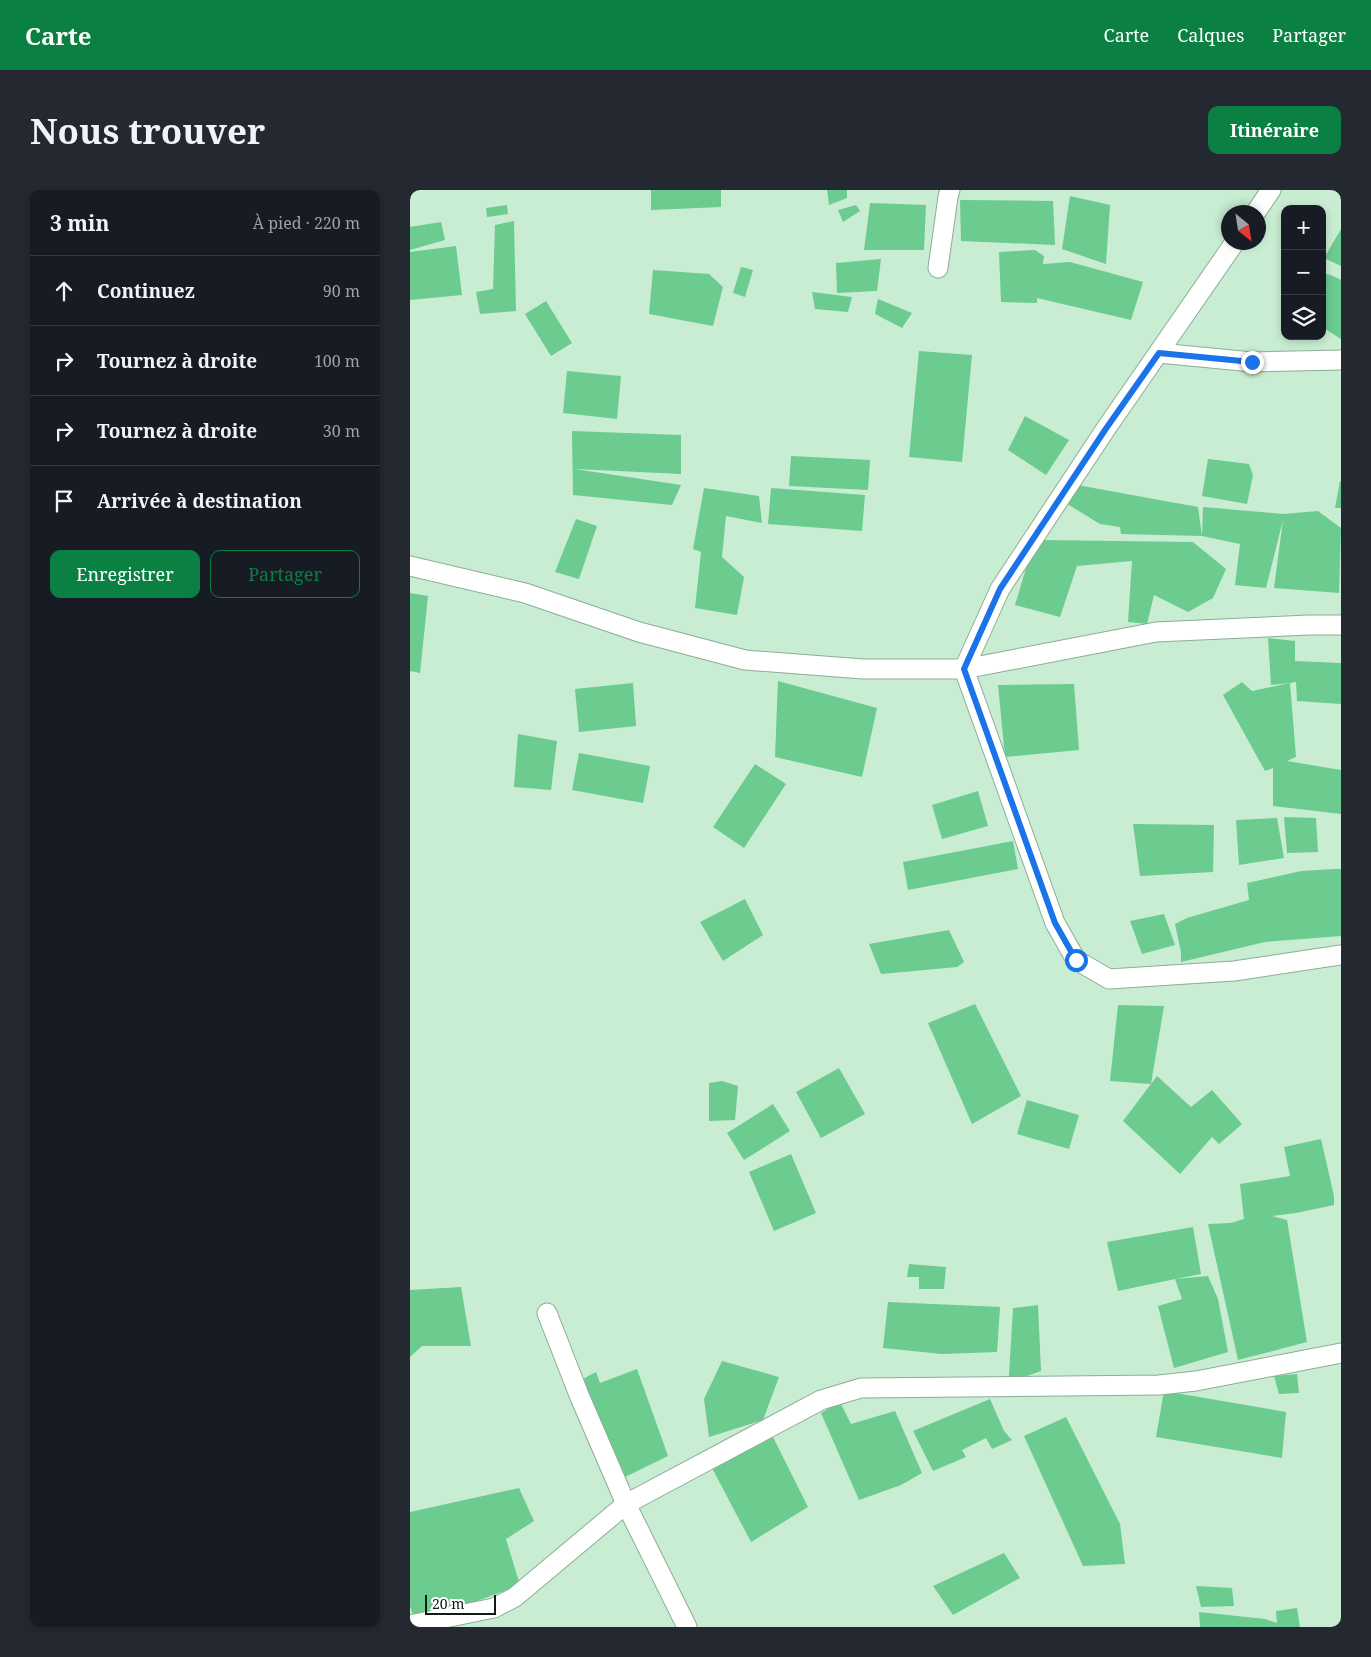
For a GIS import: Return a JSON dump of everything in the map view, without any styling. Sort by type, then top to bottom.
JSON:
[{"type":"street","points":[[938,268],[950,190]]},
{"type":"street","points":[[1260,205],[1267,192]]},
{"type":"street","points":[[1230,250],[1105,430],[1000,589],[964,669],[1055,923],[1076,960],[1108,979],[1234,971],[1341,955]]},
{"type":"street","points":[[1159,353],[1252,362],[1341,360]]},
{"type":"street","points":[[410,566],[525,593],[639,632],[745,660],[863,669],[964,669],[1156,632],[1309,624],[1341,625]]},
{"type":"street","points":[[547,1313],[626,1504],[687,1627]]},
{"type":"street","points":[[410,1625],[494,1608],[515,1597],[626,1504],[821,1400],[861,1388],[1159,1385],[1341,1353]]},
{"type":"building","points":[[651,190],[721,190],[721,207],[651,210]]},
{"type":"building","points":[[827,190],[847,190],[847,198],[829,205]]},
{"type":"building","points":[[1070,196],[1110,205],[1106,264],[1062,249]]},
{"type":"building","points":[[960,200],[1053,201],[1055,245],[961,241]]},
{"type":"building","points":[[870,203],[926,205],[924,250],[864,250]]},
{"type":"building","points":[[507,205],[508,214],[487,217],[486,208]]},
{"type":"building","points":[[856,205],[860,211],[843,222],[838,210]]},
{"type":"building","points":[[514,221],[516,311],[480,314],[476,292],[493,289],[495,225]]},
{"type":"building","points":[[441,222],[445,240],[410,250],[410,227]]},
{"type":"building","points":[[1341,229],[1341,266],[1326,259],[1326,255]]},
{"type":"building","points":[[456,246],[462,295],[410,300],[410,252]]},
{"type":"building","points":[[1035,250],[1044,256],[1043,264],[1070,262],[1143,282],[1131,320],[1037,298],[1037,303],[1001,302],[999,252]]},
{"type":"building","points":[[881,259],[877,291],[837,293],[836,263]]},
{"type":"building","points":[[741,267],[753,270],[745,297],[733,293]]},
{"type":"building","points":[[653,270],[709,274],[723,287],[713,326],[649,314]]},
{"type":"building","points":[[1326,274],[1341,280],[1341,339],[1326,330]]},
{"type":"building","points":[[812,292],[852,297],[848,312],[815,309]]},
{"type":"building","points":[[878,299],[912,313],[902,328],[875,314]]},
{"type":"building","points":[[546,301],[572,343],[551,356],[525,314]]},
{"type":"building","points":[[919,351],[972,355],[962,462],[909,457]]},
{"type":"building","points":[[567,371],[621,376],[617,419],[563,413]]},
{"type":"building","points":[[1025,416],[1069,440],[1046,475],[1008,450]]},
{"type":"building","points":[[572,431],[681,435],[681,474],[575,469],[681,485],[672,505],[573,495]]},
{"type":"building","points":[[791,456],[870,460],[868,490],[789,486]]},
{"type":"building","points":[[1208,459],[1249,464],[1253,475],[1247,504],[1202,496]]},
{"type":"building","points":[[1340,481],[1341,508],[1335,508]]},
{"type":"building","points":[[1077,485],[1198,507],[1202,536],[1121,534],[1120,527],[1100,524],[1064,502]]},
{"type":"building","points":[[704,488],[759,496],[762,523],[726,516],[722,557],[744,577],[737,615],[695,608],[701,552],[693,549]]},
{"type":"building","points":[[771,488],[865,495],[862,531],[768,524]]},
{"type":"building","points":[[1203,507],[1283,514],[1318,511],[1341,528],[1339,593],[1274,588],[1283,520],[1266,588],[1235,585],[1240,544],[1202,536]]},
{"type":"building","points":[[576,519],[597,526],[579,579],[555,572]]},
{"type":"building","points":[[1039,540],[1193,542],[1226,569],[1213,598],[1188,612],[1154,595],[1147,624],[1128,622],[1132,561],[1077,566],[1060,617],[1015,605],[1027,565]]},
{"type":"building","points":[[410,593],[428,596],[420,673],[410,671]]},
{"type":"building","points":[[1268,638],[1295,641],[1295,661],[1341,663],[1341,704],[1297,701],[1296,682],[1271,685]]},
{"type":"building","points":[[778,681],[877,708],[862,777],[775,757]]},
{"type":"building","points":[[1242,682],[1252,691],[1290,683],[1296,757],[1287,761],[1341,770],[1341,814],[1273,806],[1273,768],[1265,771],[1223,695]]},
{"type":"building","points":[[633,683],[636,726],[579,732],[575,689]]},
{"type":"building","points":[[1074,684],[1079,750],[1005,757],[998,685]]},
{"type":"building","points":[[518,734],[557,741],[551,790],[514,787]]},
{"type":"building","points":[[579,753],[650,766],[643,803],[572,790]]},
{"type":"building","points":[[755,764],[786,784],[744,848],[713,827]]},
{"type":"building","points":[[978,791],[988,826],[942,839],[932,805]]},
{"type":"building","points":[[1284,817],[1316,818],[1318,852],[1287,853]]},
{"type":"building","points":[[1277,818],[1284,858],[1239,865],[1236,820]]},
{"type":"building","points":[[1133,824],[1214,825],[1213,872],[1140,876]]},
{"type":"building","points":[[1013,841],[1018,869],[908,890],[903,862]]},
{"type":"building","points":[[1341,869],[1341,936],[1265,942],[1181,962],[1181,952],[1175,924],[1187,918],[1249,900],[1247,883],[1301,871]]},
{"type":"building","points":[[745,899],[763,935],[723,961],[700,922]]},
{"type":"building","points":[[1164,914],[1175,945],[1142,954],[1130,921]]},
{"type":"building","points":[[949,930],[964,962],[957,967],[881,974],[869,944]]},
{"type":"building","points":[[975,1004],[1021,1096],[972,1124],[928,1023]]},
{"type":"building","points":[[1118,1005],[1164,1006],[1151,1084],[1110,1081]]},
{"type":"building","points":[[839,1068],[865,1114],[821,1138],[796,1092]]},
{"type":"building","points":[[1157,1076],[1191,1107],[1212,1090],[1242,1124],[1219,1144],[1212,1137],[1180,1174],[1123,1121]]},
{"type":"building","points":[[722,1081],[738,1086],[735,1120],[709,1121],[709,1083]]},
{"type":"building","points":[[1027,1100],[1079,1115],[1069,1149],[1017,1134]]},
{"type":"building","points":[[773,1104],[790,1131],[744,1160],[727,1133]]},
{"type":"building","points":[[1321,1139],[1334,1196],[1334,1205],[1272,1216],[1287,1220],[1307,1342],[1238,1360],[1208,1224],[1231,1223],[1244,1219],[1240,1184],[1290,1176],[1284,1147]]},
{"type":"building","points":[[791,1154],[816,1213],[774,1231],[749,1172]]},
{"type":"building","points":[[1193,1227],[1201,1274],[1118,1291],[1107,1242]]},
{"type":"building","points":[[909,1264],[946,1267],[944,1289],[919,1289],[919,1277],[907,1277]]},
{"type":"building","points":[[1208,1276],[1218,1299],[1228,1352],[1174,1368],[1158,1306],[1182,1299],[1175,1279]]},
{"type":"building","points":[[461,1287],[471,1346],[422,1346],[410,1357],[410,1290]]},
{"type":"building","points":[[888,1302],[1000,1307],[997,1352],[942,1354],[883,1348]]},
{"type":"building","points":[[1038,1305],[1041,1371],[1024,1377],[1009,1376],[1013,1308]]},
{"type":"building","points":[[722,1361],[779,1377],[763,1420],[709,1437],[704,1399]]},
{"type":"building","points":[[637,1369],[668,1456],[623,1478],[579,1381],[596,1372],[600,1383]]},
{"type":"building","points":[[1297,1374],[1299,1393],[1279,1394],[1274,1376]]},
{"type":"building","points":[[1164,1391],[1286,1412],[1282,1458],[1156,1437]]},
{"type":"building","points":[[990,1399],[1004,1431],[1012,1440],[992,1449],[986,1438],[962,1450],[966,1457],[933,1471],[913,1431]]},
{"type":"building","points":[[840,1402],[851,1424],[895,1411],[922,1473],[901,1485],[859,1500],[821,1413]]},
{"type":"building","points":[[1066,1417],[1120,1524],[1125,1564],[1083,1566],[1024,1436]]},
{"type":"building","points":[[773,1437],[808,1507],[751,1542],[712,1468]]},
{"type":"building","points":[[519,1488],[534,1521],[506,1539],[520,1585],[416,1624],[410,1606],[410,1512]]},
{"type":"building","points":[[1004,1553],[1020,1578],[953,1615],[933,1586]]},
{"type":"building","points":[[1196,1586],[1232,1588],[1234,1606],[1201,1607]]},
{"type":"building","points":[[1297,1608],[1300,1627],[1200,1627],[1199,1612],[1265,1619],[1277,1623],[1276,1611]]},
{"type":"route","points":[[1076,960],[1055,923],[964,669],[1000,589],[1049,513],[1159,353],[1252,362]]}]
